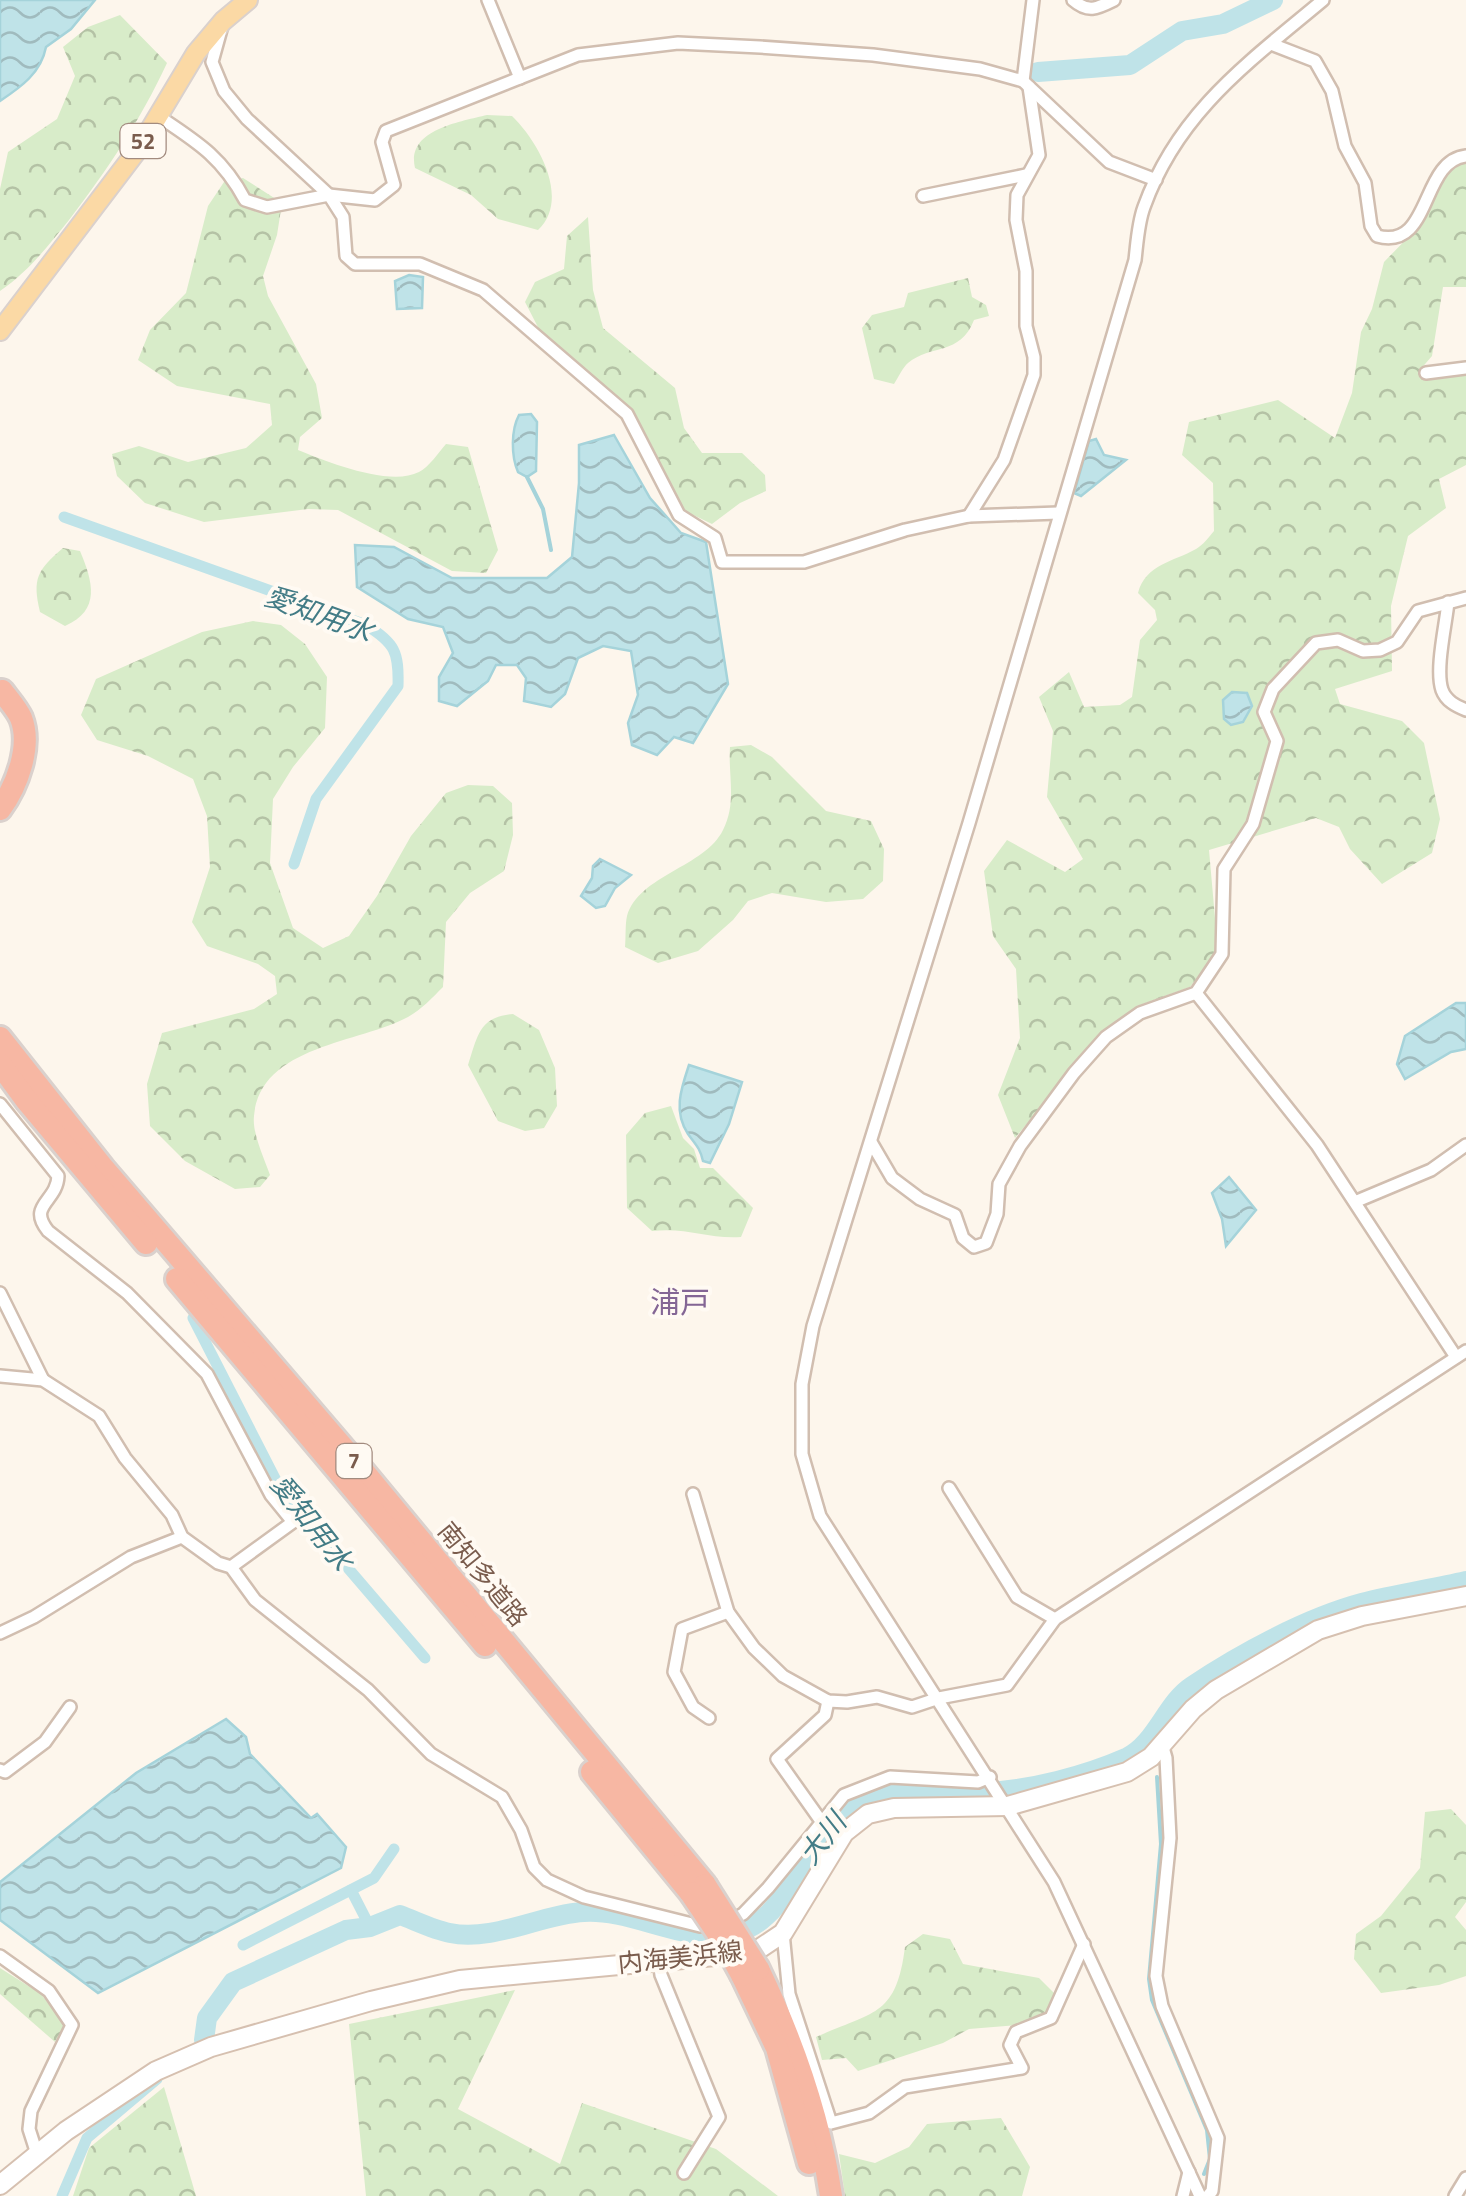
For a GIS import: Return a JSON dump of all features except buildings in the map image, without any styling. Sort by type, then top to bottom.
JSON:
[{"type":"highway","points":[[0,778],[14,753],[14,734],[1,689]]},
{"type":"highway","points":[[0,808],[18,775],[24,744],[21,718],[1,689]]},
{"type":"highway","points":[[0,1020],[100,1153],[103,1168]]},
{"type":"highway","name":"南知多道路","points":[[0,1038],[103,1168],[362,1470],[698,1889],[792,2044],[808,2088],[830,2196]]},
{"type":"highway","name":"南知多道路","points":[[0,1064],[83,1168],[608,1790],[698,1889]]},
{"type":"highway","name":"南知多道路","points":[[750,1972],[792,2092],[816,2196]]},
{"type":"main road","name":"52","points":[[0,330],[140,148],[196,53],[223,21],[248,0]]},
{"type":"main road","name":"52","points":[[0,315],[36,282]]},
{"type":"main road","points":[[783,1933],[844,1833],[868,1814],[894,1808],[1005,1802],[1127,1772],[1144,1764],[1193,1709],[1216,1690],[1318,1630],[1362,1616],[1466,1596]]},
{"type":"main road","name":"内海美浜線","points":[[0,2185],[36,2154],[156,2072],[210,2048],[371,2000],[460,1980],[759,1948],[783,1933]]},
{"type":"street","points":[[488,0],[520,78]]},
{"type":"street","points":[[969,516],[1004,460],[1034,375],[1026,326],[1026,271],[1016,220],[1017,194],[1039,155],[1026,84],[1033,0]]},
{"type":"street","points":[[1072,0],[1084,9],[1094,10],[1114,0]]},
{"type":"street","points":[[1200,2196],[1054,1882],[820,1516],[802,1454],[802,1384],[808,1348],[1135,260],[1142,210],[1182,131],[1212,95],[1323,0]]},
{"type":"street","points":[[223,21],[212,62],[224,91],[247,119],[328,195],[343,216],[346,256],[356,264],[420,264],[484,290],[626,414],[679,516],[715,538],[722,562],[804,562],[904,530],[969,516],[1058,513]]},
{"type":"street","points":[[158,116],[209,150],[230,173],[245,200],[267,207],[328,195],[375,200],[394,186],[382,142],[386,132],[578,55],[678,43],[873,55],[980,69],[1026,84],[1109,162],[1156,180]]},
{"type":"street","points":[[1271,44],[1315,62],[1332,91],[1345,146],[1364,184],[1376,236],[1388,239],[1418,220],[1440,172],[1458,156],[1466,156]]},
{"type":"street","points":[[922,196],[1026,174]]},
{"type":"street","points":[[1426,373],[1466,368]]},
{"type":"street","points":[[871,1142],[892,1178],[920,1199],[956,1215],[963,1238],[974,1247],[986,1243],[997,1214],[999,1184],[1020,1146],[1074,1074],[1106,1037],[1140,1013],[1196,993],[1222,954],[1224,869],[1252,824],[1277,741],[1264,712],[1273,689],[1316,644],[1338,640],[1363,651],[1380,650],[1398,642],[1418,612],[1466,598]]},
{"type":"street","points":[[1448,602],[1442,689],[1452,704],[1466,710]]},
{"type":"street","points":[[693,1494],[728,1612],[754,1648],[783,1676],[828,1702],[877,1697],[912,1707],[1007,1685],[1055,1619],[1461,1354],[1318,1145],[1196,993]]},
{"type":"street","points":[[0,1104],[58,1176],[57,1188],[42,1207],[40,1222],[127,1292],[208,1374],[271,1495],[294,1522],[231,1567]]},
{"type":"street","points":[[1357,1201],[1431,1170],[1466,1145]]},
{"type":"street","points":[[0,1293],[43,1380]]},
{"type":"street","points":[[0,1376],[43,1380],[99,1416],[125,1458],[172,1515],[182,1537],[218,1563],[231,1567],[255,1600],[368,1690],[430,1754],[502,1797],[522,1830],[534,1867],[547,1880],[584,1896],[700,1926],[722,1925],[743,1914],[768,1888],[844,1795],[890,1778],[991,1780]]},
{"type":"street","points":[[949,1488],[1017,1596],[1055,1619]]},
{"type":"street","points":[[0,1633],[34,1617],[131,1556],[182,1537]]},
{"type":"street","points":[[709,1718],[693,1707],[674,1672],[682,1629],[728,1612]]},
{"type":"street","points":[[820,1821],[776,1759],[825,1715],[828,1702]]},
{"type":"street","points":[[0,1770],[5,1772],[45,1742],[70,1707]]},
{"type":"street","points":[[1162,1744],[1170,1838],[1156,1976],[1162,2006],[1218,2138],[1208,2196]]},
{"type":"street","points":[[783,1933],[789,1994],[831,2123],[869,2113],[905,2087],[1022,2068],[1010,2044],[1016,2032],[1051,2018],[1084,1944]]},
{"type":"street","points":[[0,1956],[49,1991],[72,2025],[31,2111],[29,2130],[36,2154]]},
{"type":"street","points":[[659,1961],[661,1975],[719,2117],[684,2173]]},
{"type":"street","points":[[1182,2196],[1189,2172]]},
{"type":"street","points":[[1455,2196],[1466,2178]]},
{"type":"green space","points":[[120,15],[167,63],[134,125],[83,201],[37,258],[0,291],[0,189],[8,152],[57,119],[75,76],[63,47],[88,27]]},
{"type":"green space","points":[[487,115],[512,116],[540,155],[552,203],[538,230],[498,219],[471,195],[415,168],[414,155],[426,136]]},
{"type":"green space","points":[[1466,163],[1466,287],[1443,287],[1432,356],[1419,371],[1424,379],[1466,374],[1466,465],[1439,479],[1446,508],[1408,536],[1391,606],[1392,671],[1335,689],[1340,704],[1402,721],[1424,743],[1440,819],[1432,853],[1382,884],[1350,849],[1339,827],[1316,818],[1209,850],[1218,952],[1190,987],[1137,1006],[1103,1033],[1015,1138],[998,1095],[1020,1038],[1016,969],[993,936],[984,871],[1007,840],[1065,872],[1083,859],[1047,797],[1053,731],[1039,697],[1069,672],[1084,707],[1120,705],[1132,697],[1140,640],[1157,620],[1155,610],[1138,593],[1142,583],[1161,565],[1199,547],[1214,531],[1213,483],[1182,455],[1189,422],[1278,400],[1335,438],[1352,393],[1361,332],[1372,309],[1384,262],[1423,222],[1445,176]]},
{"type":"green space","points":[[243,178],[282,203],[277,235],[263,276],[268,296],[316,384],[322,418],[300,437],[298,450],[358,471],[392,477],[419,472],[446,444],[468,447],[498,550],[486,573],[452,571],[338,510],[308,509],[204,522],[145,503],[117,476],[112,454],[139,446],[188,462],[246,448],[272,425],[270,404],[177,386],[138,360],[150,330],[186,293],[208,206],[224,182]]},
{"type":"green space","points":[[588,217],[593,290],[603,328],[675,388],[684,428],[702,453],[742,453],[765,475],[766,491],[740,503],[712,524],[683,510],[631,413],[541,333],[525,302],[535,282],[564,269],[567,236]]},
{"type":"green space","points":[[968,278],[972,297],[986,305],[989,316],[974,320],[953,344],[908,363],[894,384],[874,379],[862,328],[872,315],[904,307],[908,293]]},
{"type":"green space","points":[[63,548],[80,551],[91,594],[84,612],[65,626],[40,612],[37,591],[42,569]]},
{"type":"green space","points":[[253,621],[281,625],[305,644],[327,677],[325,728],[273,799],[270,863],[293,928],[323,948],[349,936],[411,836],[446,793],[468,785],[493,786],[512,803],[513,835],[504,871],[470,893],[446,922],[443,987],[435,995],[408,1017],[316,1050],[274,1074],[260,1092],[254,1116],[270,1175],[260,1187],[235,1189],[185,1161],[150,1126],[147,1084],[162,1033],[254,1009],[277,994],[275,976],[258,964],[207,946],[192,922],[210,867],[207,816],[193,779],[148,756],[97,740],[81,715],[96,679],[202,632]]},
{"type":"green space","points":[[751,745],[772,757],[826,811],[871,821],[884,849],[883,881],[863,899],[826,902],[772,893],[748,901],[698,951],[658,963],[625,947],[627,916],[634,902],[645,890],[702,853],[723,830],[731,800],[730,747]]},
{"type":"green space","points":[[513,1014],[539,1030],[555,1068],[557,1106],[544,1128],[525,1131],[498,1121],[468,1065],[486,1024]]},
{"type":"green space","points":[[671,1106],[700,1168],[713,1168],[753,1208],[741,1237],[652,1231],[627,1208],[626,1135],[645,1113]]},
{"type":"green space","points":[[1451,1809],[1466,1825],[1466,1902],[1455,1917],[1466,1930],[1466,1976],[1439,1985],[1381,1993],[1354,1959],[1356,1934],[1381,1916],[1420,1868],[1425,1812]]},
{"type":"green space","points":[[923,1934],[950,1939],[963,1964],[1039,1978],[1056,1995],[1046,2014],[1019,2025],[969,2029],[943,2043],[858,2071],[846,2058],[822,2060],[816,2037],[879,2008],[895,1987],[905,1947]]},
{"type":"green space","points":[[0,1968],[41,1994],[65,2025],[55,2042],[0,1994]]},
{"type":"green space","points":[[515,1990],[458,2109],[560,2164],[582,2103],[716,2149],[778,2196],[366,2196],[349,2024]]},
{"type":"green space","points":[[164,2087],[196,2196],[73,2196],[89,2148]]},
{"type":"green space","points":[[1001,2118],[1030,2167],[1022,2196],[845,2196],[839,2154],[875,2163],[909,2147],[927,2124]]},
{"type":"water","points":[[0,0],[95,0],[71,29],[46,47],[29,78],[0,101]]},
{"type":"water","points":[[409,275],[423,277],[422,308],[397,309],[395,281]]},
{"type":"water","points":[[531,414],[537,422],[536,471],[527,477],[516,466],[513,435],[519,415]]},
{"type":"water","points":[[614,435],[650,498],[681,533],[706,542],[728,684],[693,743],[674,737],[657,755],[632,745],[628,723],[638,695],[631,651],[603,646],[578,658],[565,694],[551,707],[524,701],[526,678],[517,665],[496,665],[488,681],[457,706],[439,701],[439,677],[453,653],[443,627],[408,619],[357,587],[355,545],[394,547],[452,578],[547,578],[572,557],[579,445]]},
{"type":"water","points":[[1096,439],[1104,455],[1126,460],[1081,496],[1074,493],[1089,441]]},
{"type":"water","points":[[1232,692],[1247,693],[1252,706],[1243,722],[1231,725],[1224,719],[1223,700]]},
{"type":"water","points":[[600,859],[631,875],[615,888],[605,906],[596,908],[581,896],[592,878],[593,866]]},
{"type":"water","points":[[1456,1003],[1466,1003],[1466,1049],[1451,1052],[1405,1079],[1397,1064],[1405,1036]]},
{"type":"water","points":[[689,1065],[742,1082],[729,1124],[710,1163],[703,1161],[681,1117],[681,1091]]},
{"type":"water","points":[[1229,1177],[1256,1210],[1226,1246],[1222,1219],[1212,1193]]},
{"type":"water","points":[[226,1719],[246,1737],[250,1754],[311,1818],[317,1814],[346,1847],[341,1868],[98,1993],[0,1920],[0,1882],[136,1773]]},
{"type":"waterway","points":[[1038,72],[1130,65],[1182,31],[1223,24],[1273,0]]},
{"type":"waterway","points":[[527,477],[543,509],[551,550]]},
{"type":"waterway","name":"愛知用水","points":[[64,517],[366,625],[389,643],[398,665],[398,686],[316,799],[294,864]]},
{"type":"waterway","name":"愛知用水","points":[[193,1318],[281,1490],[425,1658]]},
{"type":"waterway","name":"大川","points":[[204,2040],[207,2018],[233,1982],[346,1930],[370,1927],[400,1915],[438,1930],[466,1935],[584,1912],[607,1913],[702,1935],[746,1929],[778,1902],[831,1820],[859,1797],[905,1788],[1003,1791],[1093,1771],[1136,1752],[1183,1693],[1274,1638],[1362,1603],[1466,1581]]},
{"type":"waterway","points":[[1157,1777],[1161,1844],[1149,1979],[1152,2000],[1207,2130],[1210,2159],[1204,2174]]},
{"type":"waterway","name":"愛知用水","points":[[243,1945],[374,1878],[394,1849]]},
{"type":"waterway","name":"愛知用水","points":[[351,1890],[370,1927]]},
{"type":"waterway","name":"愛知用水","points":[[62,2196],[87,2138],[157,2079]]},
{"type":"district","name":"浦戸","points":[[680,1302]]}]
